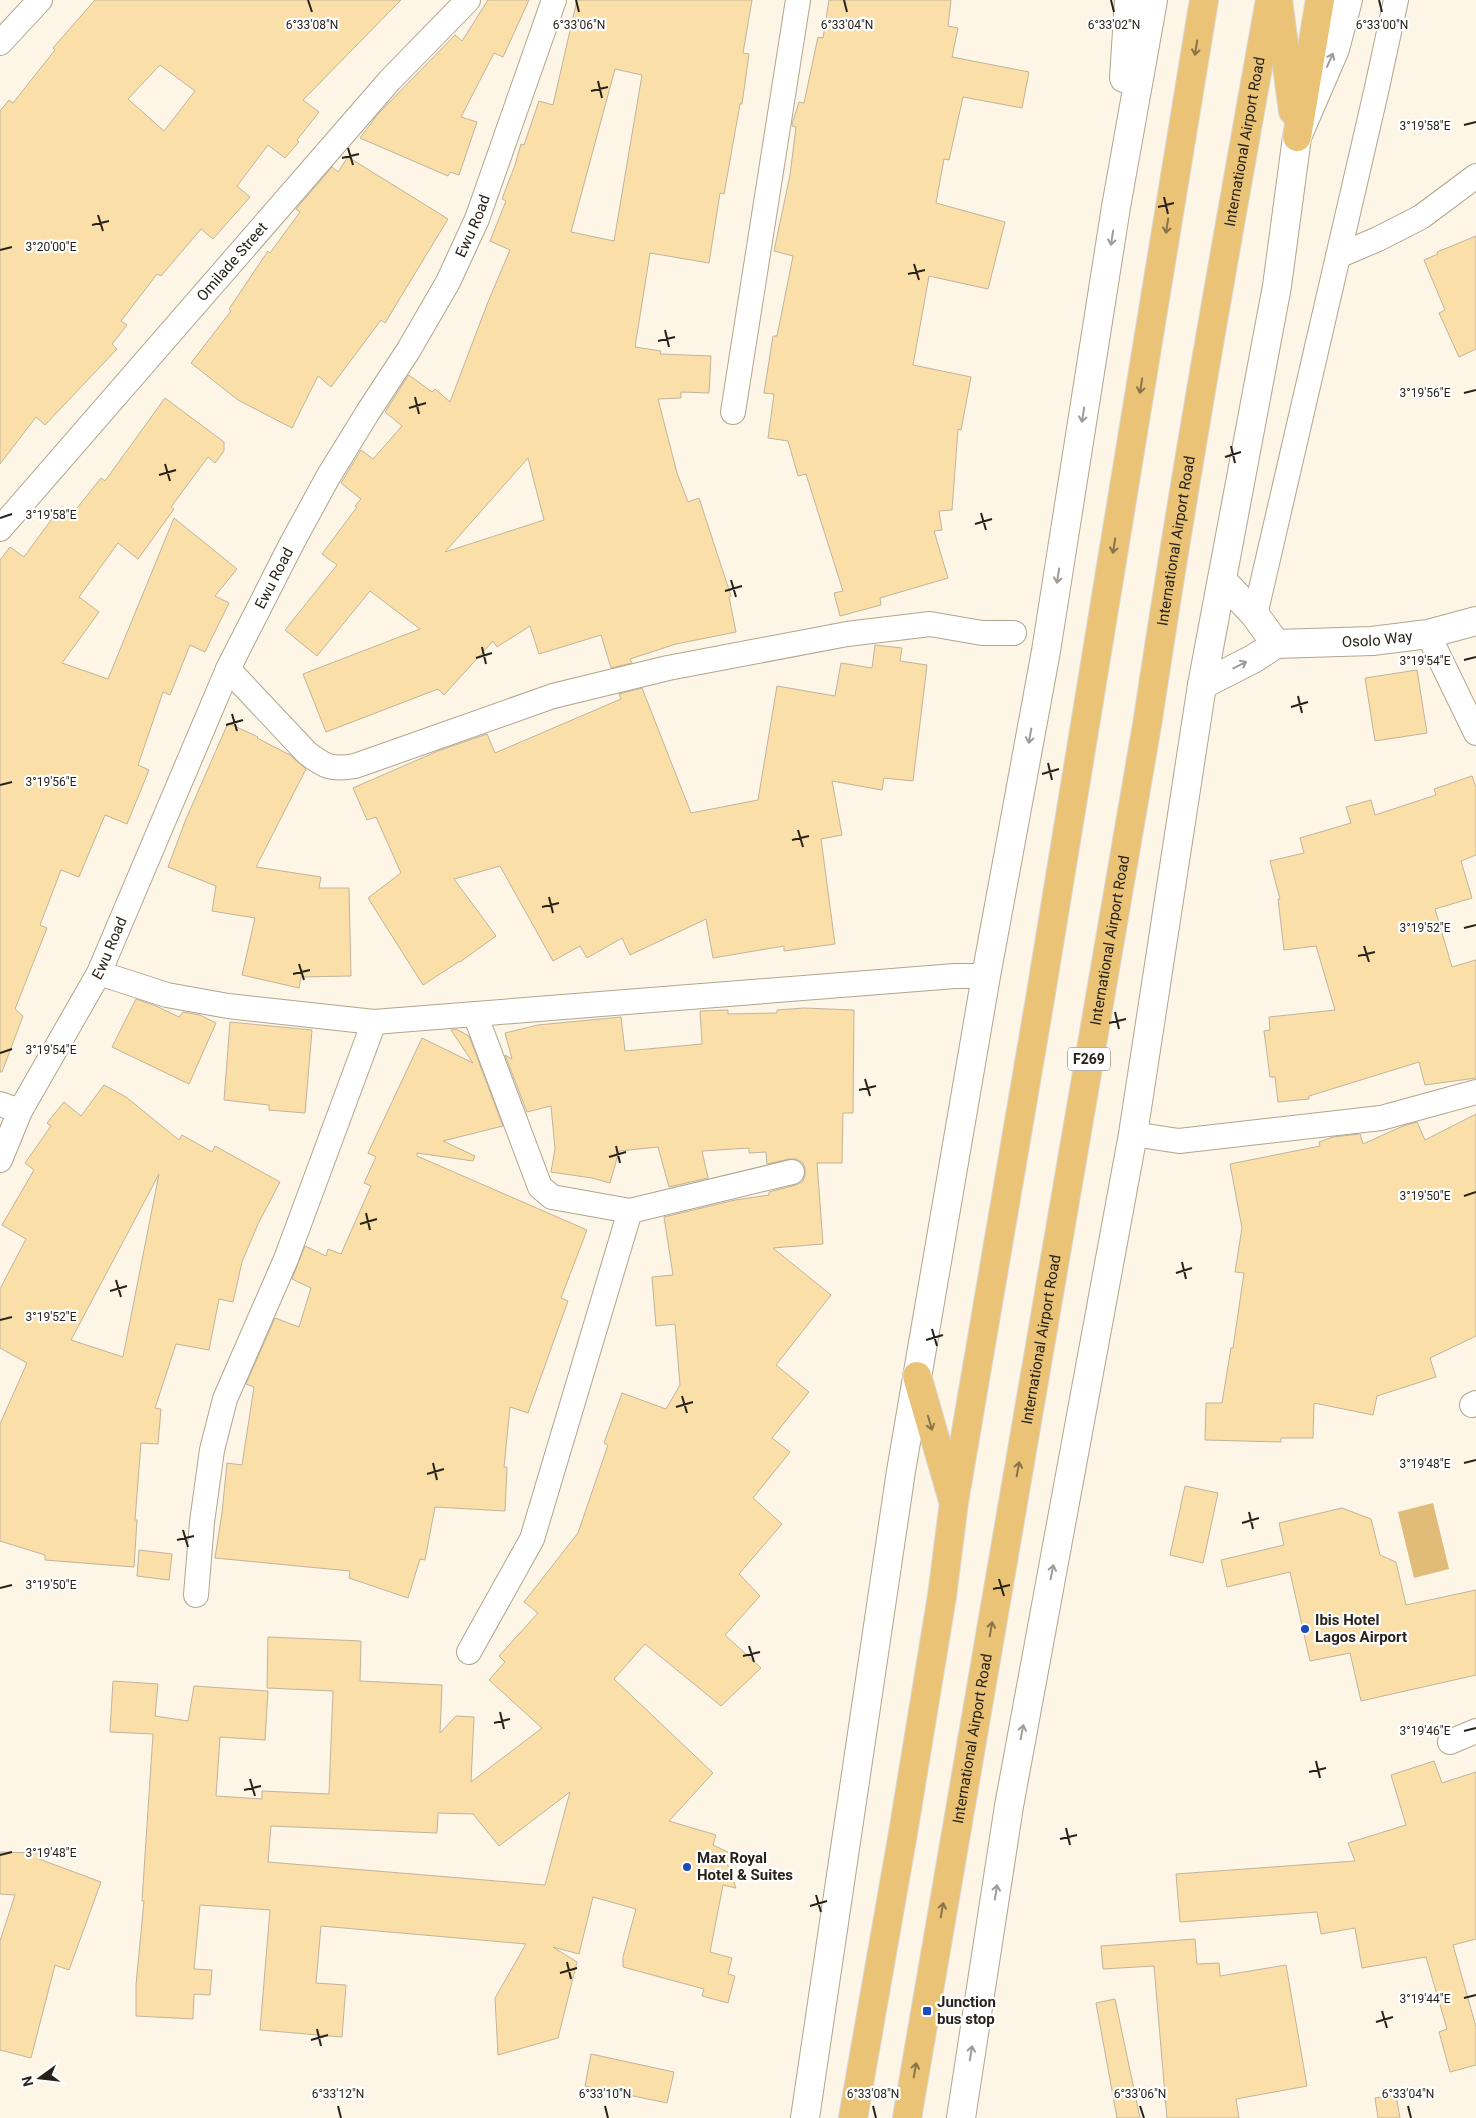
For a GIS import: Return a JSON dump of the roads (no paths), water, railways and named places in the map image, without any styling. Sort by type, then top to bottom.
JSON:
[{"type":"highway","points":[[853,2118],[940,1605],[954,1502],[1040,999],[1204,0]]},
{"type":"highway","name":"International Airport Road","points":[[907,2118],[1146,729],[1219,283],[1270,0]]},
{"type":"highway","points":[[1278,0],[1297,137]]},
{"type":"highway","points":[[1297,137],[1320,0]]},
{"type":"highway","points":[[917,1376],[954,1502]]},
{"type":"main road","points":[[1116,207],[1129,0]]},
{"type":"main road","points":[[805,2118],[900,1471],[986,976],[1046,651],[1116,207],[1153,0]]},
{"type":"main road","points":[[961,2118],[1014,1772],[1133,1134],[1202,685],[1277,286],[1297,137],[1335,49],[1348,0]]},
{"type":"main road","points":[[1202,685],[1253,659],[1276,644],[1254,615],[1222,580]]},
{"type":"main road","name":"Osolo Way","points":[[1276,644],[1372,640],[1428,634],[1476,621]]},
{"type":"street","points":[[0,43],[40,0]]},
{"type":"street","name":"Omilade Street","points":[[0,529],[390,80],[468,0]]},
{"type":"street","name":"Ewu Road","points":[[0,1160],[10,1107],[99,973],[228,669],[292,543],[328,477],[408,351],[448,282],[477,219],[554,0]]},
{"type":"street","points":[[733,412],[798,0]]},
{"type":"street","points":[[1254,615],[1396,0]]},
{"type":"street","points":[[1338,256],[1378,239],[1421,216],[1476,176]]},
{"type":"street","points":[[228,669],[307,753],[321,764],[337,769],[355,766],[553,696],[668,668],[847,634],[930,624],[982,633],[1014,633]]},
{"type":"street","points":[[1428,634],[1476,733]]},
{"type":"street","points":[[99,973],[167,995],[228,1006],[374,1022],[955,976],[986,976]]},
{"type":"street","points":[[475,1014],[540,1187],[552,1198],[630,1211],[792,1172]]},
{"type":"street","points":[[196,1595],[203,1513],[212,1450],[225,1399],[286,1259],[374,1022]]},
{"type":"street","points":[[1133,1134],[1179,1141],[1381,1118],[1476,1092]]},
{"type":"street","points":[[470,1652],[532,1539],[630,1211]]},
{"type":"street","points":[[1450,1742],[1476,1731]]},
{"type":"place","name":"Ibis Hotel Lagos Airport","points":[[1305,1629]]},
{"type":"place","name":"Max Royal Hotel & Suites","points":[[687,1867]]},
{"type":"place","name":"Junction bus stop","points":[[927,2011]]}]
